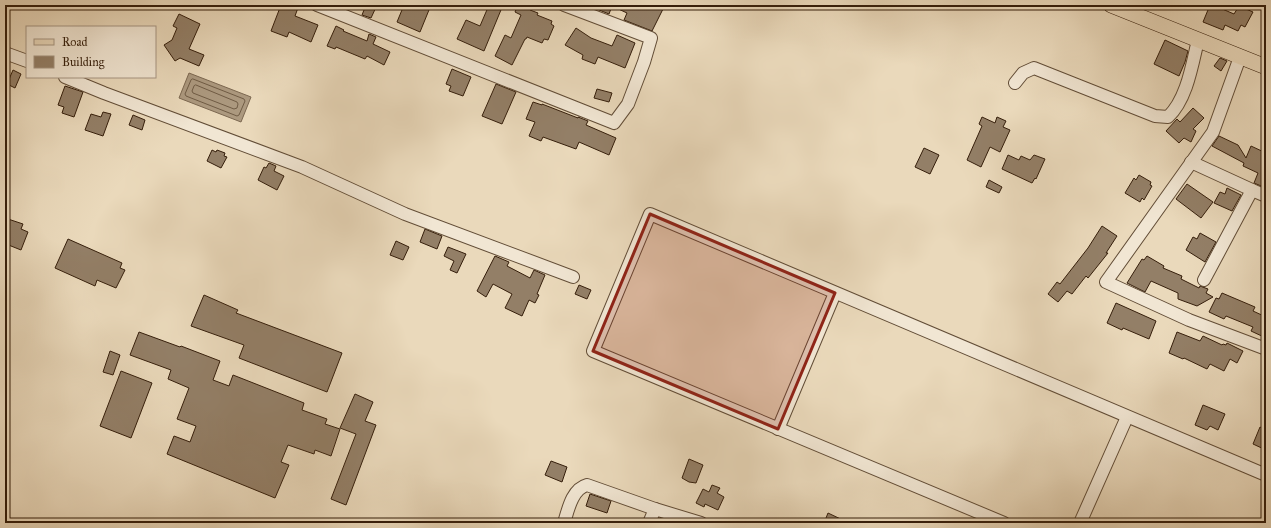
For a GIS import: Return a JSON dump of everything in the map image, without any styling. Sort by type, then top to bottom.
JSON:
[{"type":"main road","points":[[1111,5],[1266,67]]},
{"type":"street","points":[[317,5],[614,123],[628,104],[644,62],[651,38],[564,5]]},
{"type":"street","points":[[1015,83],[1023,73],[1034,68],[1155,116],[1168,117],[1176,110],[1190,74],[1198,40]]},
{"type":"street","points":[[5,53],[26,61]]},
{"type":"street","points":[[1240,57],[1213,132],[1106,282],[1189,320],[1266,349]]},
{"type":"street","points":[[67,78],[302,167],[406,214],[573,277]]},
{"type":"street","points":[[1191,162],[1266,196]]},
{"type":"street","points":[[1204,280],[1252,190]]},
{"type":"street","points":[[1004,523],[593,351],[650,214],[933,336],[1266,476]]},
{"type":"street","points":[[778,429],[835,293]]},
{"type":"street","points":[[1243,339],[1266,349]]},
{"type":"street","points":[[1080,523],[1127,417]]},
{"type":"street","points":[[564,523],[577,490],[582,486],[587,485],[655,509],[701,523]]},
{"type":"street","points":[[649,523],[655,509]]},
{"type":"highlighted area","points":[[650,214],[835,293],[778,429],[593,351]]},
{"type":"water","points":[[189,73],[251,97],[241,122],[179,98]]},
{"type":"building","points":[[281,5],[299,5],[295,16],[318,25],[311,42],[289,32],[287,37],[271,31]]},
{"type":"building","points":[[366,5],[377,5],[371,18],[362,15]]},
{"type":"building","points":[[404,5],[431,5],[420,32],[397,22]]},
{"type":"building","points":[[489,5],[503,5],[484,51],[457,39],[466,20],[480,26]]},
{"type":"building","points":[[518,5],[527,5],[531,7],[530,10],[538,13],[537,15],[552,21],[551,24],[554,26],[548,40],[544,39],[542,43],[527,37],[512,65],[495,56],[505,35],[511,38],[521,15],[515,12]]},
{"type":"building","points":[[587,5],[633,5],[641,9],[643,5],[665,5],[652,31],[624,20],[627,13],[612,6],[609,14]]},
{"type":"building","points":[[1210,5],[1234,14],[1239,6],[1253,12],[1245,27],[1241,25],[1238,31],[1225,25],[1223,30],[1203,22]]},
{"type":"building","points":[[179,14],[200,24],[189,49],[204,55],[199,66],[180,58],[175,61],[164,45],[172,40],[177,28],[173,26]]},
{"type":"building","points":[[336,26],[344,30],[343,31],[367,41],[369,34],[376,37],[373,44],[390,52],[384,65],[367,56],[365,59],[336,47],[335,49],[327,46]]},
{"type":"building","points":[[576,28],[591,38],[612,46],[617,35],[635,43],[625,68],[598,57],[595,64],[582,59],[583,55],[565,45]]},
{"type":"building","points":[[1165,40],[1188,51],[1179,76],[1154,64]]},
{"type":"building","points":[[1220,58],[1227,61],[1221,71],[1214,66]]},
{"type":"building","points":[[452,69],[471,77],[463,96],[449,91],[451,86],[446,84]]},
{"type":"building","points":[[13,70],[21,74],[15,88],[7,84]]},
{"type":"building","points":[[496,84],[516,92],[502,124],[482,116]]},
{"type":"building","points":[[65,86],[83,92],[74,117],[62,113],[64,107],[58,105]]},
{"type":"building","points":[[597,89],[612,93],[609,102],[594,98]]},
{"type":"building","points":[[533,102],[588,121],[586,125],[616,138],[609,155],[579,142],[576,149],[543,137],[541,141],[529,136],[535,122],[526,119]]},
{"type":"building","points":[[1193,108],[1204,118],[1193,129],[1196,131],[1191,142],[1184,138],[1179,143],[1166,131],[1177,119],[1180,122]]},
{"type":"building","points":[[103,112],[111,114],[103,136],[85,130],[91,114],[101,117]]},
{"type":"building","points":[[133,115],[145,120],[142,130],[129,125]]},
{"type":"building","points":[[982,117],[995,123],[997,117],[1006,121],[1003,127],[1010,130],[1000,152],[990,147],[981,167],[967,160],[982,126],[979,124]]},
{"type":"building","points":[[1219,136],[1238,145],[1246,158],[1251,146],[1266,153],[1266,188],[1254,183],[1258,173],[1243,166],[1244,163],[1212,146]]},
{"type":"building","points":[[924,148],[939,155],[930,174],[915,167]]},
{"type":"building","points":[[212,150],[225,153],[224,156],[227,157],[221,168],[207,161]]},
{"type":"building","points":[[1008,155],[1019,160],[1021,156],[1030,160],[1034,155],[1045,159],[1036,179],[1035,178],[1032,183],[1002,169]]},
{"type":"building","points":[[269,163],[276,166],[274,171],[284,176],[277,190],[258,180],[264,167],[266,168]]},
{"type":"building","points":[[1139,175],[1151,182],[1150,185],[1152,186],[1144,200],[1142,198],[1140,202],[1125,193],[1134,178],[1136,180]]},
{"type":"building","points":[[989,180],[1002,187],[999,193],[986,187]]},
{"type":"building","points":[[1187,184],[1213,202],[1201,218],[1176,199]]},
{"type":"building","points":[[1227,188],[1241,195],[1232,211],[1214,203],[1220,192],[1225,194]]},
{"type":"building","points":[[5,218],[23,224],[21,229],[28,232],[21,250],[6,244],[8,237],[6,236],[8,231],[5,230]]},
{"type":"building","points":[[1102,226],[1117,236],[1106,253],[1108,253],[1088,278],[1086,276],[1072,294],[1067,291],[1058,302],[1048,294],[1057,282],[1060,284],[1088,248]]},
{"type":"building","points":[[425,229],[442,236],[437,249],[420,242]]},
{"type":"building","points":[[1200,233],[1216,242],[1205,262],[1186,250],[1193,237],[1197,239]]},
{"type":"building","points":[[68,239],[122,263],[120,268],[125,270],[116,288],[97,280],[95,286],[55,268]]},
{"type":"building","points":[[396,241],[409,247],[403,260],[390,255]]},
{"type":"building","points":[[448,247],[466,254],[457,273],[450,270],[454,261],[444,256]]},
{"type":"building","points":[[495,256],[509,262],[507,266],[530,278],[534,270],[545,275],[535,303],[529,300],[522,316],[505,308],[512,294],[493,284],[486,297],[477,291]]},
{"type":"building","points":[[1147,256],[1164,266],[1163,268],[1182,276],[1181,279],[1199,288],[1200,286],[1208,289],[1206,293],[1213,297],[1197,306],[1178,299],[1178,293],[1151,281],[1145,292],[1127,283],[1142,259],[1144,260]]},
{"type":"building","points":[[579,285],[591,290],[587,299],[575,294]]},
{"type":"building","points":[[1222,293],[1255,307],[1253,311],[1266,317],[1266,338],[1251,331],[1253,327],[1226,316],[1224,319],[1209,312],[1216,298],[1219,299]]},
{"type":"building","points":[[204,295],[238,310],[236,313],[342,353],[327,392],[239,358],[244,345],[191,326]]},
{"type":"building","points":[[1116,303],[1156,321],[1149,339],[1123,328],[1122,330],[1107,323]]},
{"type":"building","points":[[139,332],[220,361],[213,380],[229,386],[233,375],[304,403],[302,410],[327,419],[325,424],[340,429],[331,456],[315,450],[314,454],[288,445],[281,462],[289,465],[275,498],[167,454],[174,436],[190,442],[196,426],[177,419],[189,388],[168,379],[171,370],[130,355]]},
{"type":"building","points":[[1177,332],[1200,341],[1203,336],[1222,345],[1226,345],[1227,343],[1243,351],[1237,363],[1230,359],[1224,371],[1210,364],[1207,369],[1184,358],[1183,359],[1169,353]]},
{"type":"building","points":[[110,351],[120,355],[113,375],[103,372]]},
{"type":"building","points":[[121,371],[152,383],[131,438],[100,426]]},
{"type":"building","points":[[355,394],[373,402],[365,421],[376,425],[346,505],[331,499],[356,434],[340,428]]},
{"type":"building","points":[[1203,405],[1225,414],[1218,430],[1210,426],[1207,430],[1195,425]]},
{"type":"building","points":[[1260,427],[1266,430],[1266,450],[1253,444]]},
{"type":"building","points":[[689,459],[703,465],[696,483],[689,482],[682,478]]},
{"type":"building","points":[[551,461],[567,467],[562,482],[545,475]]},
{"type":"building","points":[[712,485],[720,488],[717,493],[724,497],[718,510],[705,504],[704,507],[696,503],[703,489],[709,492]]},
{"type":"building","points":[[590,494],[611,501],[607,513],[586,506]]},
{"type":"building","points":[[828,513],[849,523],[824,523]]}]
